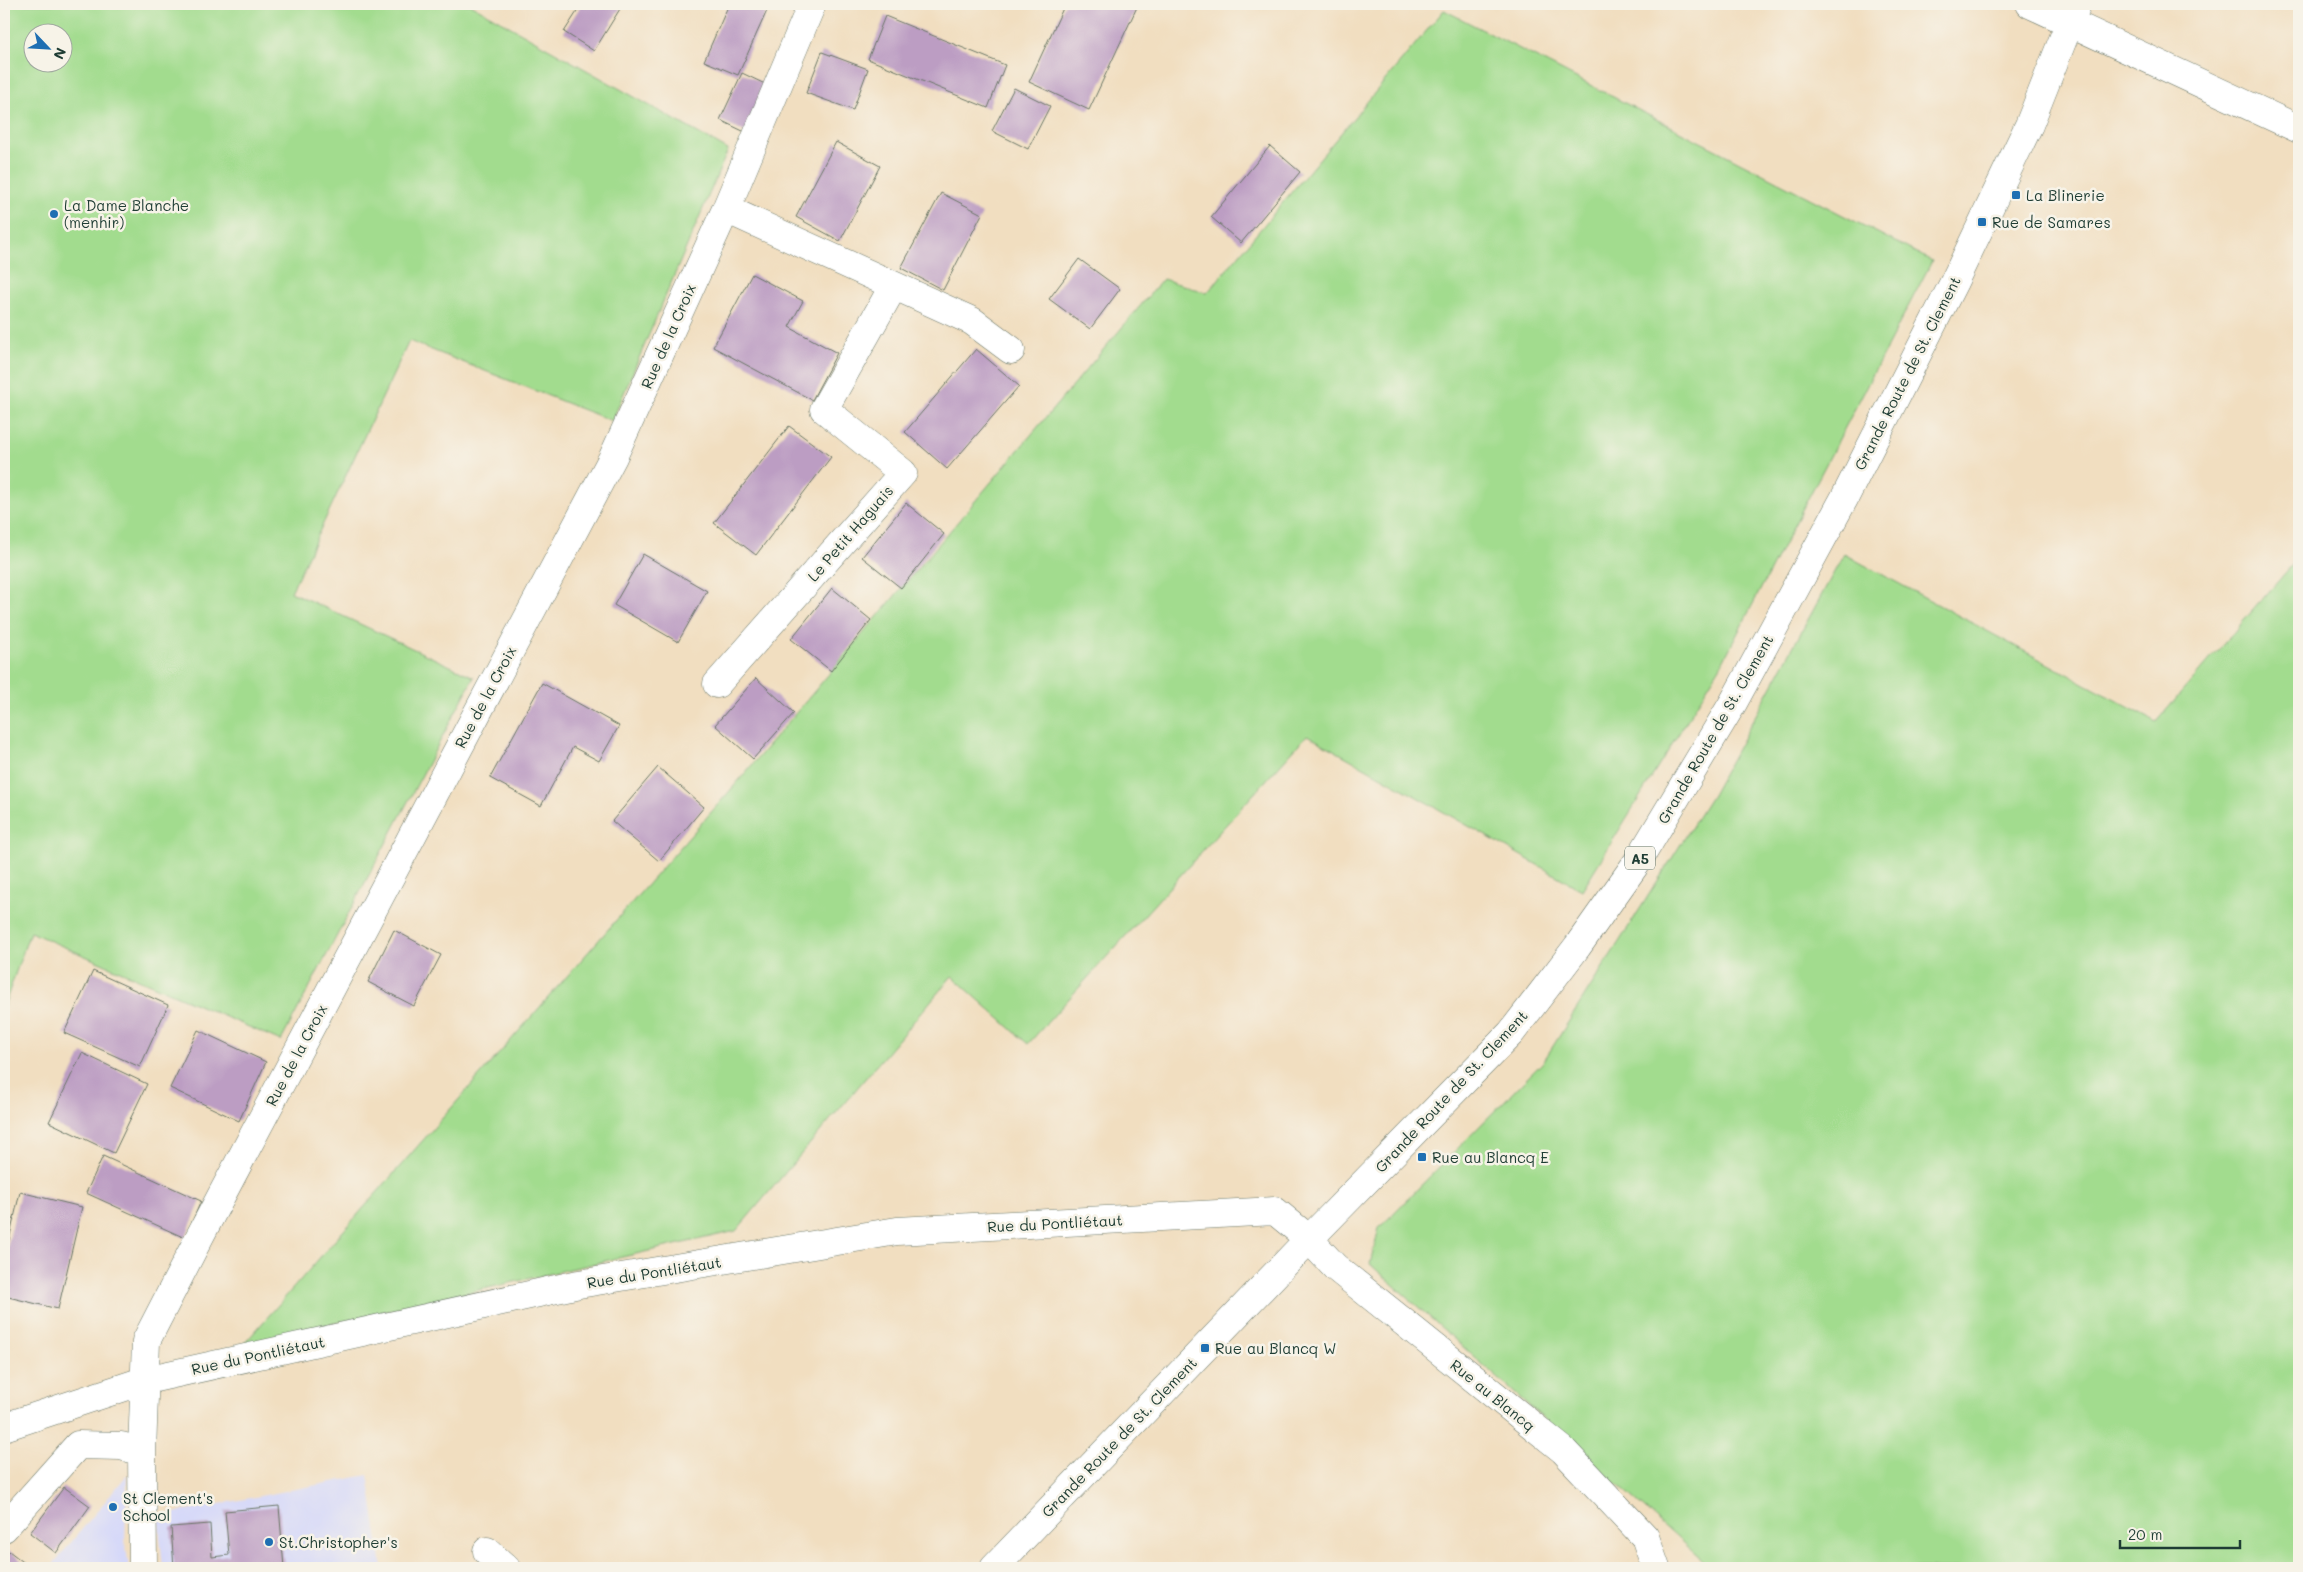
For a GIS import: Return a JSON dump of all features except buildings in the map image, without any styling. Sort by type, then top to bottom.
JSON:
[{"type":"street","name":"Rue de la Croix","points":[[143,1568],[142,1452],[146,1341],[613,457],[726,209],[812,4]]},
{"type":"street","points":[[2030,4],[2074,13],[2299,129]]},
{"type":"street","name":"Grande Route de St. Clement","points":[[994,1568],[1309,1239],[1511,1033],[1577,947],[1638,861],[1733,703],[1845,497],[1954,282],[2029,125],[2074,13]]},
{"type":"street","points":[[726,209],[893,287],[972,321],[1011,350]]},
{"type":"street","name":"Le Petit Haguais","points":[[717,684],[903,473],[824,409],[893,287]]},
{"type":"street","name":"Rue du Pontliétaut","points":[[4,1427],[146,1380],[579,1284],[897,1231],[1274,1211],[1309,1239]]},
{"type":"street","name":"Rue au Blancq","points":[[1309,1239],[1335,1267],[1563,1450],[1645,1537],[1656,1568]]},
{"type":"street","points":[[4,1528],[78,1446],[121,1446],[142,1452]]},
{"type":"shaded area","name":"St Clement's School","points":[[127,1475],[125,1540],[129,1568],[50,1568]]},
{"type":"shaded area","name":"St.Christopher's","points":[[368,1475],[382,1568],[163,1568],[158,1516]]},
{"type":"green space","points":[[4,4],[470,4],[728,150],[612,421],[409,341],[291,592],[474,677],[281,1041],[30,932],[4,1006]]},
{"type":"green space","points":[[1444,10],[1932,261],[1720,667],[1582,890],[1307,735],[1028,1044],[952,976],[736,1231],[244,1344],[735,785],[1163,279],[1207,293]]},
{"type":"green space","points":[[1844,554],[2156,722],[2299,557],[2299,1568],[1711,1568],[1370,1264],[1379,1228],[1543,1062],[1712,795]]},
{"type":"place","name":"La Blinerie","points":[[2016,195]]},
{"type":"place","name":"La Dame Blanche (menhir)","points":[[54,214]]},
{"type":"place","name":"Rue de Samares","points":[[1982,222]]},
{"type":"place","name":"Rue au Blancq E","points":[[1422,1157]]},
{"type":"place","name":"Rue au Blancq W","points":[[1205,1348]]},
{"type":"place","name":"St Clement's School","points":[[113,1507]]},
{"type":"place","name":"St.Christopher's","points":[[269,1542]]}]
